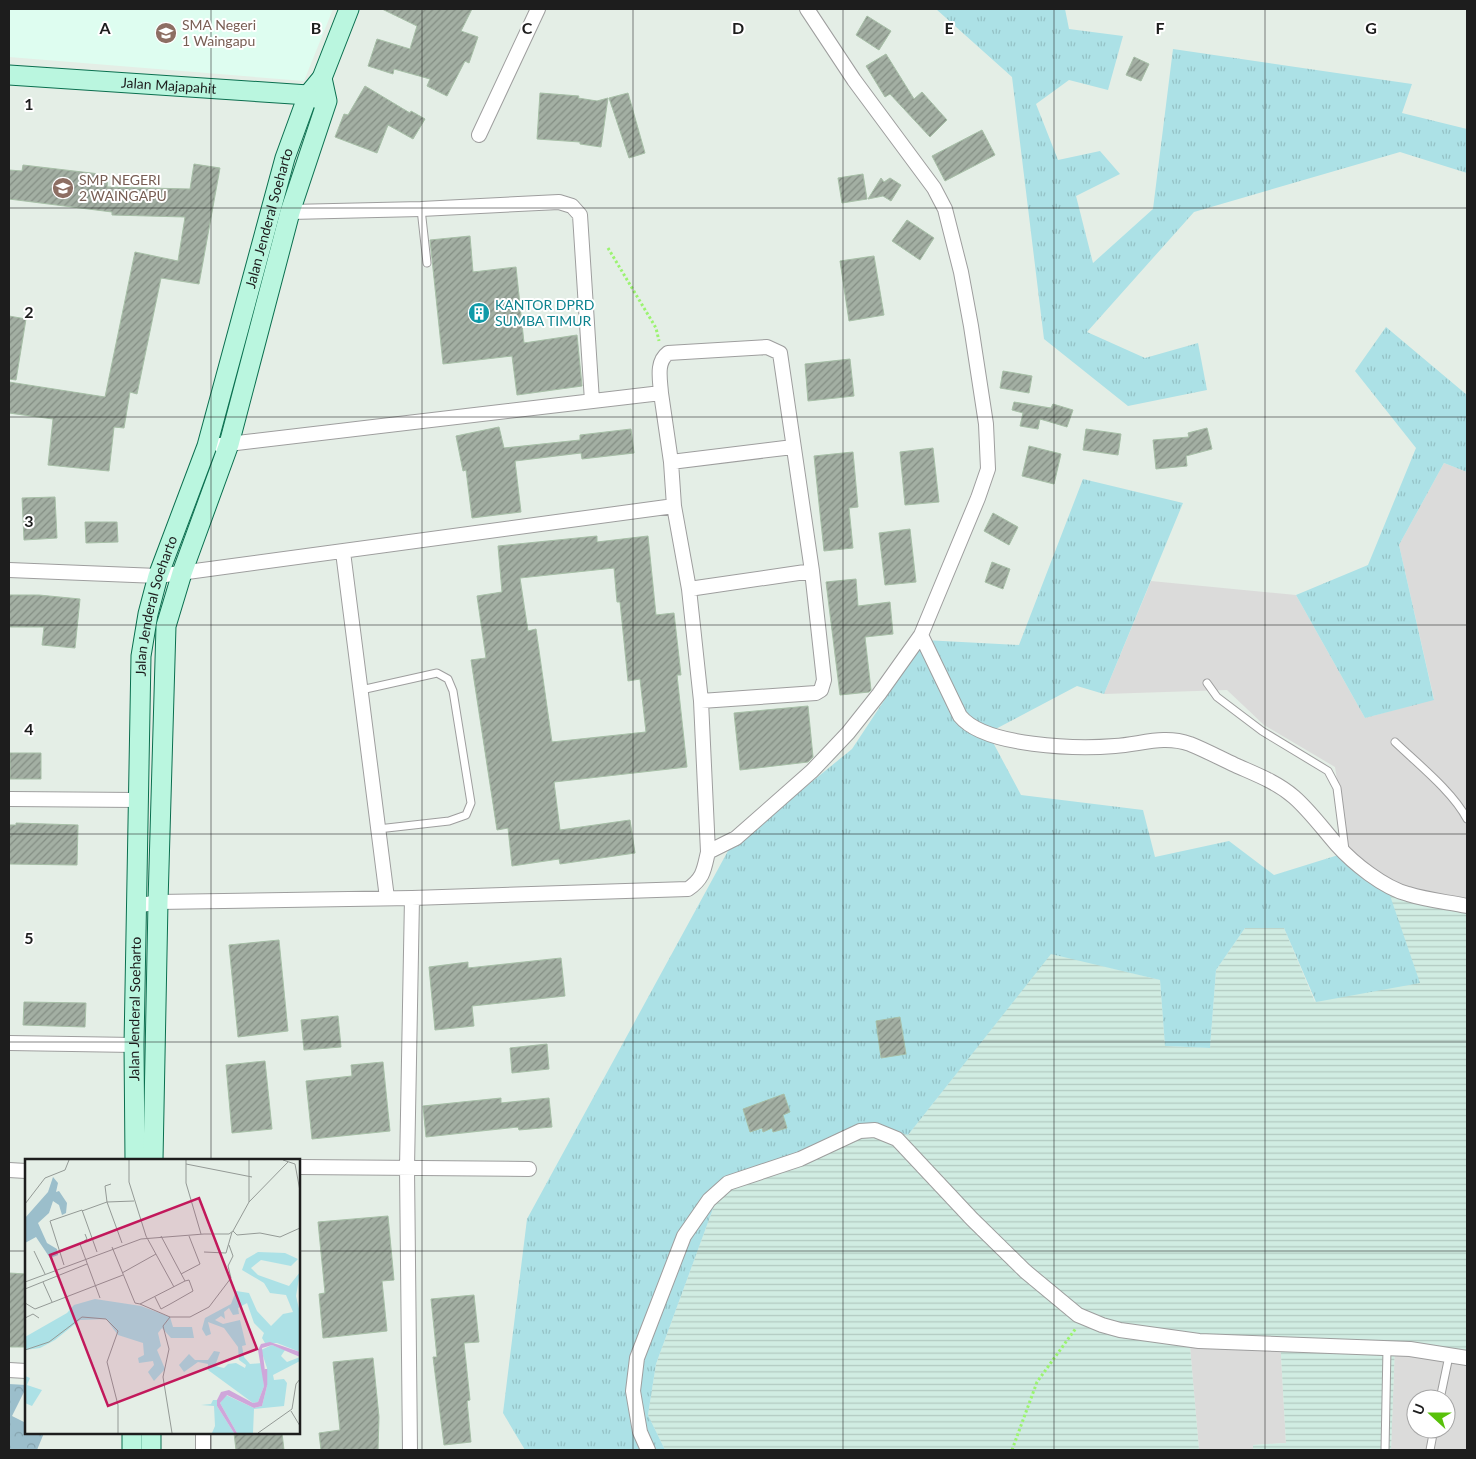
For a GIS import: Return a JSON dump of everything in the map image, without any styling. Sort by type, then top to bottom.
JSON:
[{"type":"main road","name":"Jalan Jenderal Soeharto","points":[[135,1159],[134,1046],[141,656],[148,614],[158,576],[207,446],[285,158],[308,96],[322,78],[349,9]]},
{"type":"main road","name":"Jalan Majapahit","points":[[9,75],[308,96],[327,101]]},
{"type":"main road","points":[[322,78],[327,101]]},
{"type":"main road","name":"Jalan Jenderal Soeharto","points":[[153,1159],[166,626],[182,573],[229,444],[290,212],[327,101]]},
{"type":"main road","points":[[132,1434],[132,1450]]},
{"type":"main road","points":[[151,1434],[151,1450]]},
{"type":"street","points":[[479,135],[538,9]]},
{"type":"street","points":[[708,852],[736,838],[812,771],[848,733],[880,694],[921,634],[978,498],[988,469],[986,424],[971,326],[961,272],[945,209],[934,188],[854,80],[807,9]]},
{"type":"street","points":[[290,212],[421,209],[559,202],[572,206],[580,215],[592,402]]},
{"type":"street","points":[[136,906],[158,902],[412,898],[688,889],[698,882],[703,874],[708,852],[700,701],[689,589],[674,506],[671,462],[661,393],[660,363],[668,353],[774,349],[780,353],[812,571],[824,680],[821,690],[816,693],[700,701]]},
{"type":"street","points":[[207,446],[661,393]]},
{"type":"street","points":[[671,462],[793,447]]},
{"type":"street","points":[[9,570],[158,576],[674,506]]},
{"type":"street","points":[[343,552],[387,898]]},
{"type":"street","points":[[689,589],[812,571]]},
{"type":"street","points":[[921,634],[960,716],[966,724],[974,729],[1000,738],[1050,746],[1094,748],[1162,739],[1174,739],[1192,745],[1278,784],[1295,797],[1345,852],[1372,876],[1407,894],[1467,906]]},
{"type":"street","points":[[9,799],[138,800]]},
{"type":"street","points":[[410,1450],[407,1168],[412,898]]},
{"type":"street","points":[[9,1043],[134,1046]]},
{"type":"street","points":[[648,1450],[640,1432],[633,1391],[637,1358],[684,1236],[709,1200],[728,1183],[800,1159],[860,1131],[875,1130],[897,1139],[1000,1248],[1052,1295],[1083,1317],[1102,1325],[1120,1330],[1199,1341],[1387,1348],[1417,1350],[1467,1358]]},
{"type":"street","points":[[300,1167],[529,1169]]},
{"type":"street","points":[[9,1170],[25,1171]]},
{"type":"street","points":[[9,1370],[25,1371]]},
{"type":"street","points":[[202,1434],[203,1450]]},
{"type":"lane","points":[[421,209],[428,263]]},
{"type":"lane","points":[[361,690],[437,673],[448,678],[453,691],[471,803],[466,815],[449,821],[378,829]]},
{"type":"lane","points":[[1207,684],[1217,697],[1262,731],[1328,771],[1336,788],[1345,852]]},
{"type":"lane","points":[[1395,742],[1438,784],[1463,811],[1467,819]]},
{"type":"lane","points":[[1385,1450],[1387,1348]]},
{"type":"lane","points":[[1442,1389],[1449,1356]]},
{"type":"path","points":[[608,248],[656,328],[663,357]]},
{"type":"path","points":[[1012,1450],[1037,1382],[1083,1317]]},
{"type":"shaded area","name":"SMA Negeri 1 Waingapu","points":[[9,9],[333,9],[304,81],[9,57]]},
{"type":"shaded area","points":[[1444,463],[1467,472],[1467,902],[1385,881],[1348,852],[1335,767],[1264,725],[1227,690],[1104,694],[1151,581],[1296,595],[1365,718],[1434,699],[1399,545]]},
{"type":"shaded area","points":[[1385,881],[1467,902],[1467,1357],[1395,1343],[1391,1450],[1253,1450],[1253,1445],[1286,1443],[1280,1338],[1189,1335],[1199,1450],[665,1450],[648,1415],[656,1364],[714,1206],[728,1189],[871,1125],[908,1135],[1051,953],[1160,980],[1165,1046],[1210,1048],[1216,970],[1245,928],[1284,928],[1315,1002]]},
{"type":"shaded area","points":[[1189,1335],[1280,1338],[1286,1443],[1253,1445],[1253,1450],[1199,1450]]},
{"type":"shaded area","points":[[1395,1342],[1467,1357],[1467,1450],[1391,1450]]},
{"type":"green space","points":[[936,9],[1065,9],[1069,29],[1123,36],[1108,90],[1069,80],[1036,104],[1058,160],[1100,151],[1120,174],[1076,196],[1093,263],[1153,209],[1173,49],[1412,84],[1402,113],[1467,129],[1467,173],[1400,152],[1194,212],[1087,332],[1145,358],[1198,343],[1207,390],[1128,406],[1044,339],[1012,77]]},
{"type":"green space","points":[[1386,327],[1467,395],[1467,472],[1444,463],[1399,545],[1434,700],[1365,718],[1296,595],[1368,565],[1416,448],[1355,371]]},
{"type":"green space","points":[[1083,479],[1183,503],[1104,694],[1077,686],[988,733],[1021,795],[1143,810],[1155,857],[1229,841],[1274,875],[1348,852],[1385,881],[1420,983],[1316,1002],[1284,928],[1245,928],[1216,970],[1210,1048],[1165,1046],[1160,980],[1051,954],[908,1135],[871,1125],[728,1189],[714,1206],[656,1364],[648,1415],[665,1450],[525,1450],[503,1413],[527,1219],[729,849],[852,749],[924,640],[1019,645]]},
{"type":"green space","points":[[9,1384],[25,1385],[25,1390],[12,1416],[25,1422],[25,1434],[44,1434],[37,1450],[9,1450]]},
{"type":"building","points":[[382,9],[472,9],[461,31],[478,37],[469,63],[465,61],[447,96],[427,86],[430,79],[394,69],[393,74],[368,66],[377,39],[410,49],[417,26]]},
{"type":"building","points":[[867,16],[891,31],[879,50],[856,35]]},
{"type":"building","points":[[886,54],[914,99],[922,92],[947,120],[930,137],[890,94],[885,97],[866,66]]},
{"type":"building","points":[[1134,57],[1149,64],[1141,81],[1126,75]]},
{"type":"building","points":[[365,86],[410,113],[411,111],[425,119],[413,139],[388,125],[377,153],[335,137],[344,114],[348,115]]},
{"type":"building","points":[[540,93],[579,96],[578,98],[597,101],[608,98],[601,147],[580,144],[580,142],[537,139]]},
{"type":"building","points":[[628,93],[645,153],[629,158],[609,98]]},
{"type":"building","points":[[982,130],[995,155],[945,181],[932,156]]},
{"type":"building","points":[[194,164],[220,168],[199,284],[161,278],[137,394],[130,392],[124,428],[114,427],[109,471],[48,465],[53,419],[9,413],[9,382],[105,397],[135,252],[178,261],[185,217],[112,215],[112,212],[9,199],[9,170],[22,171],[23,165],[108,175],[107,187],[190,189]]},
{"type":"building","points":[[863,174],[867,199],[842,203],[838,178]]},
{"type":"building","points":[[881,178],[884,182],[890,178],[901,185],[891,201],[883,196],[868,199]]},
{"type":"building","points":[[907,220],[934,238],[920,260],[892,241]]},
{"type":"building","name":"KANTOR DPRD SUMBA TIMUR","points":[[470,236],[473,272],[516,267],[524,343],[577,335],[582,386],[517,395],[512,356],[443,364],[430,240]]},
{"type":"building","points":[[874,256],[884,315],[849,321],[840,261]]},
{"type":"building","points":[[9,316],[26,319],[16,380],[9,379]]},
{"type":"building","points":[[850,359],[854,396],[808,401],[805,364]]},
{"type":"building","points":[[1003,371],[1032,376],[1029,393],[1000,388]]},
{"type":"building","points":[[1014,402],[1051,408],[1053,404],[1073,410],[1067,427],[1040,419],[1038,429],[1020,426],[1023,413],[1012,410]]},
{"type":"building","points":[[499,427],[504,448],[580,440],[580,435],[631,429],[634,453],[582,459],[581,453],[515,461],[521,512],[472,518],[466,470],[463,471],[456,436]]},
{"type":"building","points":[[1207,428],[1212,449],[1186,456],[1187,466],[1156,469],[1153,440],[1189,437],[1188,433]]},
{"type":"building","points":[[1086,429],[1121,434],[1118,455],[1083,450]]},
{"type":"building","points":[[1029,446],[1061,454],[1054,484],[1022,476]]},
{"type":"building","points":[[933,448],[939,502],[905,505],[900,452]]},
{"type":"building","points":[[853,452],[858,507],[849,508],[853,548],[824,551],[814,456]]},
{"type":"building","points":[[55,497],[57,538],[24,540],[22,498]]},
{"type":"building","points":[[993,513],[1018,527],[1009,545],[984,531]]},
{"type":"building","points":[[85,522],[117,522],[118,542],[86,543]]},
{"type":"building","points":[[910,529],[916,582],[885,585],[879,533]]},
{"type":"building","points":[[597,536],[597,542],[648,536],[656,615],[674,613],[681,675],[677,675],[687,767],[554,782],[560,830],[630,820],[635,853],[560,864],[559,859],[512,866],[508,828],[497,830],[471,660],[486,658],[477,596],[502,592],[498,546]],"holes":[[[614,568],[617,602],[620,602],[628,681],[640,679],[646,732],[552,742],[536,629],[528,631],[520,578]]]},
{"type":"building","points":[[992,562],[1010,569],[1003,589],[985,582]]},
{"type":"building","points":[[856,579],[858,606],[890,602],[893,634],[865,637],[871,690],[869,692],[840,695],[826,582]]},
{"type":"building","points":[[9,595],[39,595],[80,599],[75,648],[42,645],[44,627],[9,627]]},
{"type":"building","points":[[808,706],[813,757],[808,762],[740,770],[734,713]]},
{"type":"building","points":[[10,753],[41,753],[41,779],[10,779]]},
{"type":"building","points":[[16,823],[78,825],[77,865],[9,864],[9,825],[16,825]]},
{"type":"building","points":[[279,940],[288,1031],[238,1037],[229,945]]},
{"type":"building","points":[[561,958],[565,996],[472,1006],[474,1026],[435,1030],[429,967],[468,962],[468,968]]},
{"type":"building","points":[[24,1002],[86,1003],[85,1027],[23,1025]]},
{"type":"building","points":[[338,1016],[341,1047],[304,1050],[301,1020]]},
{"type":"building","points":[[900,1017],[906,1054],[881,1058],[876,1021]]},
{"type":"building","points":[[547,1044],[549,1069],[512,1073],[510,1048]]},
{"type":"building","points":[[265,1061],[272,1129],[232,1133],[226,1065]]},
{"type":"building","points":[[383,1062],[390,1131],[312,1139],[306,1081],[352,1076],[351,1065]]},
{"type":"building","points":[[784,1094],[790,1112],[783,1115],[787,1128],[773,1132],[772,1128],[763,1132],[762,1128],[750,1132],[743,1109]]},
{"type":"building","points":[[501,1098],[501,1103],[549,1098],[552,1127],[519,1130],[518,1127],[426,1137],[423,1106]]},
{"type":"building","points":[[388,1216],[394,1280],[382,1281],[387,1331],[323,1338],[319,1294],[325,1293],[318,1222]]},
{"type":"building","points":[[9,1273],[25,1274],[25,1347],[9,1347]]},
{"type":"building","points":[[474,1295],[479,1342],[464,1343],[470,1400],[467,1401],[471,1442],[444,1445],[433,1357],[437,1357],[431,1299]]},
{"type":"building","points":[[373,1358],[379,1417],[378,1450],[321,1450],[319,1433],[340,1430],[333,1362]]},
{"type":"building","points":[[234,1434],[282,1434],[284,1450],[236,1450]]},
{"type":"place","name":"SMA Negeri 1 Waingapu","points":[[166,33]]},
{"type":"place","name":"SMP NEGERI 2 WAINGAPU","points":[[63,188]]},
{"type":"place","name":"KANTOR DPRD SUMBA TIMUR","points":[[479,313]]}]
